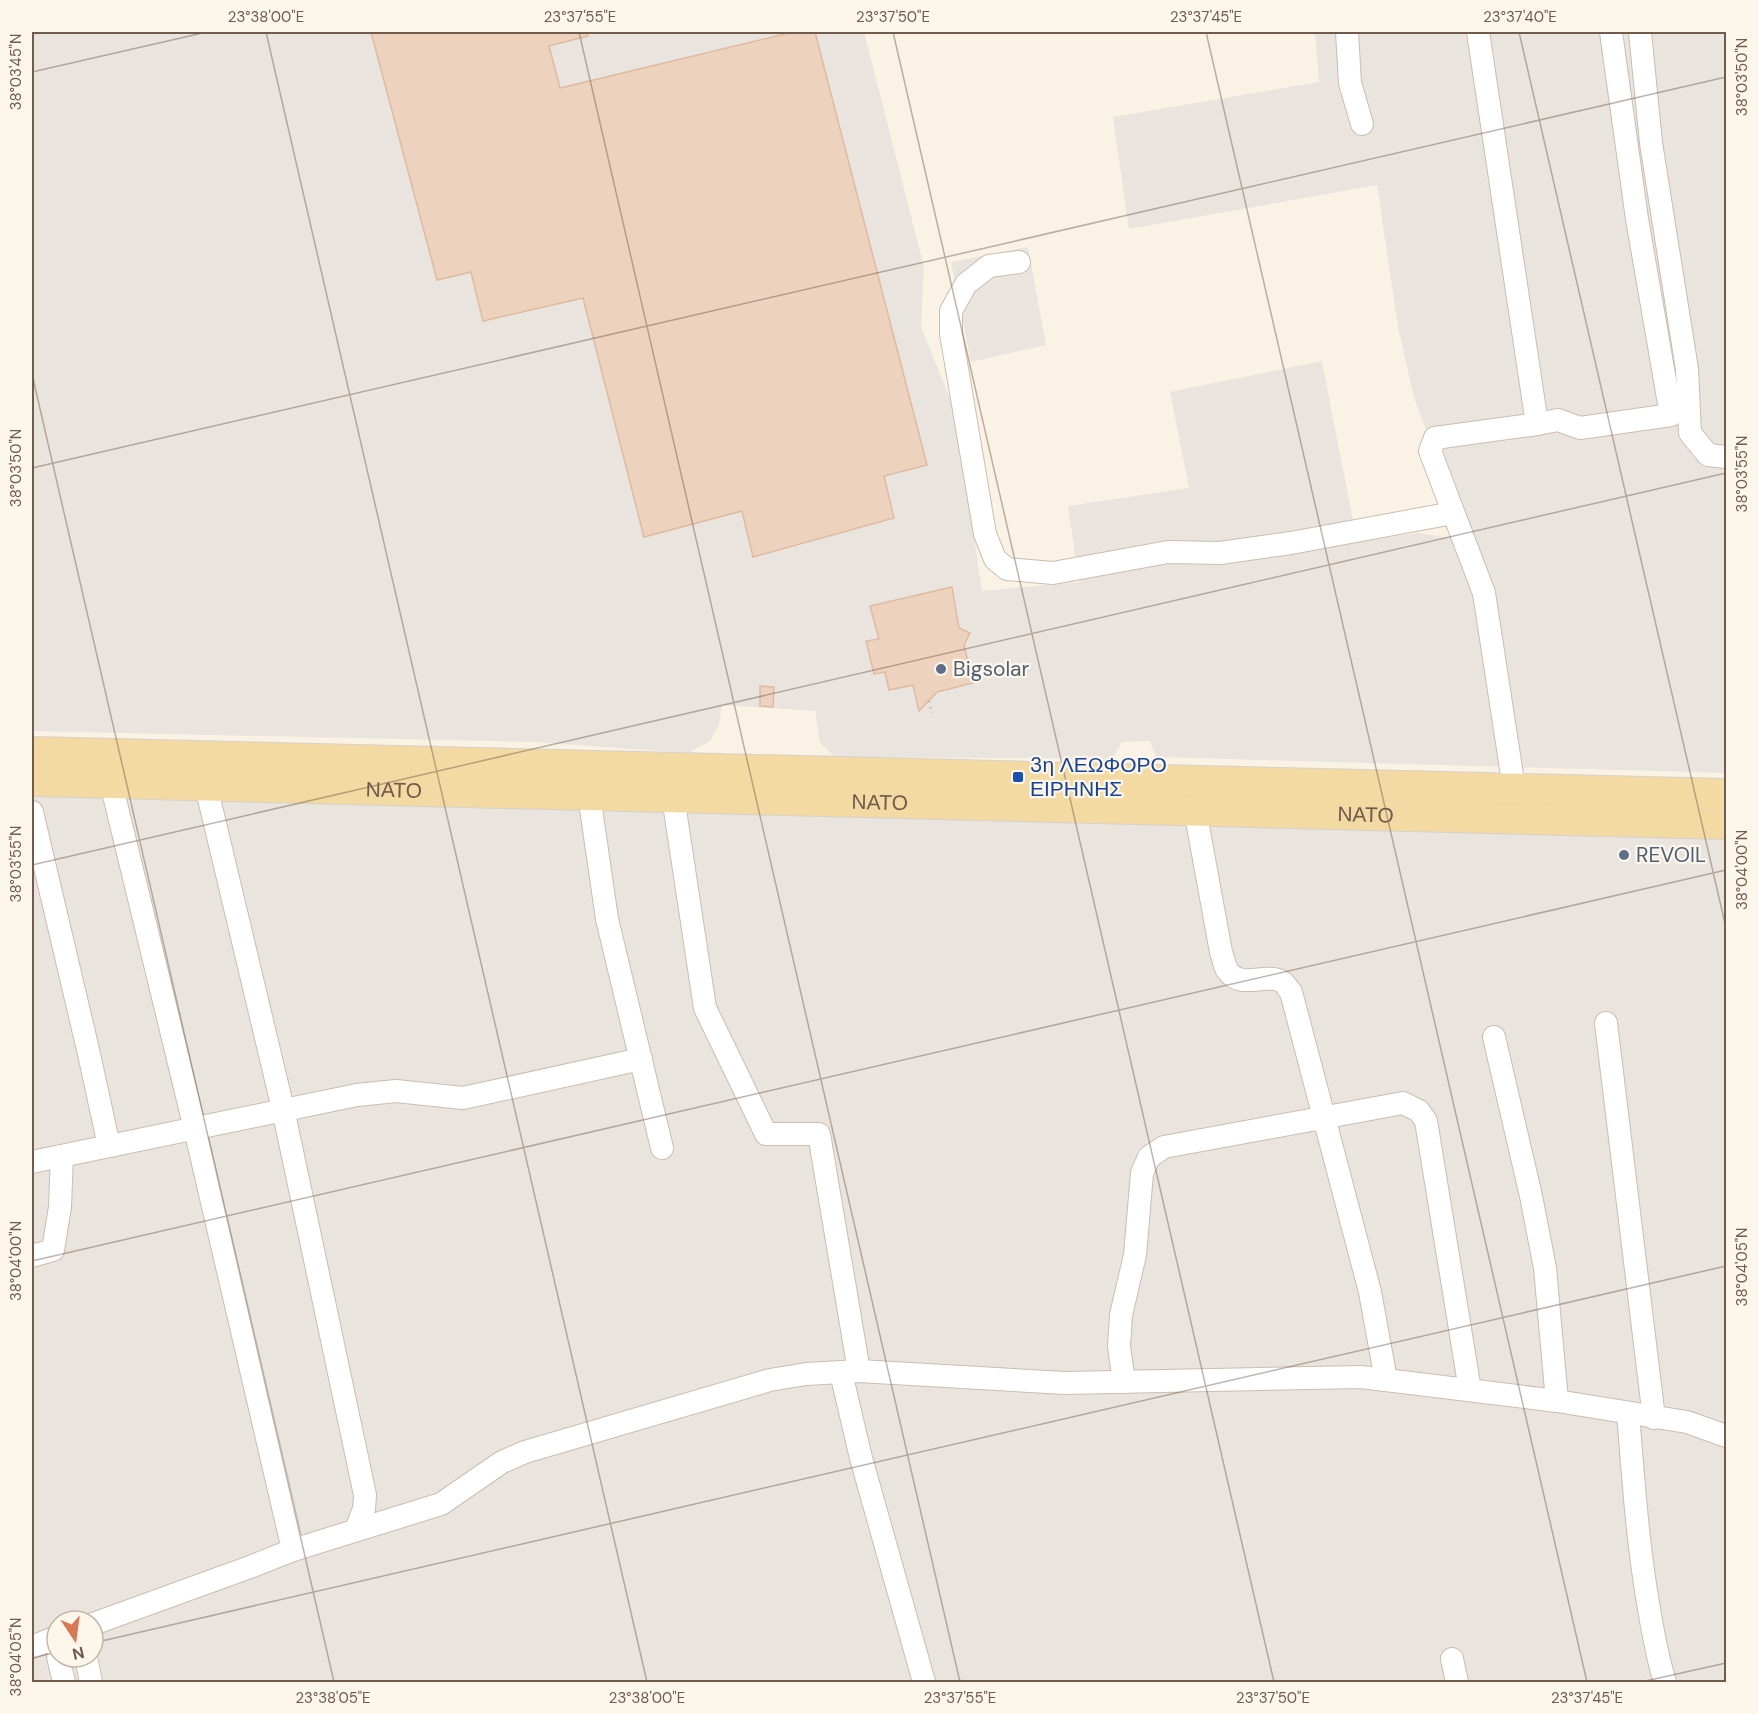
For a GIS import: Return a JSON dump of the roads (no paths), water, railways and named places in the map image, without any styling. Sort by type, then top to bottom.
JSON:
[{"type":"main road","name":"ΝΑΤΟ","points":[[39,746],[1726,794]]},
{"type":"main road","name":"ΝΑΤΟ","points":[[32,781],[1726,824]]},
{"type":"street","points":[[1347,32],[1350,83],[1362,124]]},
{"type":"street","points":[[1478,32],[1537,424]]},
{"type":"street","points":[[1514,788],[1484,593],[1430,451],[1434,438],[1558,420],[1580,428],[1671,415],[1637,219],[1611,32]]},
{"type":"street","points":[[1640,32],[1651,143],[1687,369],[1690,433],[1708,456],[1726,457]]},
{"type":"street","points":[[1019,262],[989,266],[966,284],[951,310],[951,334],[985,534],[995,559],[1007,569],[1053,573],[1168,552],[1220,553],[1291,543],[1453,513]]},
{"type":"street","points":[[111,783],[195,1129],[293,1550]]},
{"type":"street","points":[[206,786],[283,1109],[365,1494],[364,1509],[356,1529]]},
{"type":"street","points":[[589,795],[607,919],[662,1148]]},
{"type":"street","points":[[673,797],[705,1008],[766,1134],[819,1134],[861,1458],[924,1683]]},
{"type":"street","points":[[1195,810],[1226,969],[1236,979],[1251,981],[1271,979],[1283,982],[1291,992],[1370,1292],[1386,1380]]},
{"type":"street","points":[[32,812],[35,845],[89,1054],[108,1146]]},
{"type":"street","points":[[1606,1023],[1654,1418]]},
{"type":"street","points":[[1494,1037],[1531,1196],[1545,1268],[1557,1401]]},
{"type":"street","points":[[32,1162],[357,1095],[396,1091],[463,1098],[641,1059]]},
{"type":"street","points":[[1124,1382],[1119,1346],[1120,1315],[1135,1255],[1142,1173],[1149,1157],[1164,1147],[1403,1103],[1414,1107],[1423,1116],[1427,1127],[1470,1390]]},
{"type":"street","points":[[32,1256],[53,1250],[60,1207],[62,1156]]},
{"type":"street","points":[[105,1620],[293,1550],[441,1504],[502,1462],[525,1452],[770,1380],[806,1374],[850,1372],[1065,1383],[1361,1377],[1557,1401],[1687,1422],[1726,1436]]},
{"type":"street","points":[[1628,1413],[1635,1508],[1643,1569],[1657,1658],[1665,1683]]},
{"type":"street","points":[[1452,1659],[1457,1683]]},
{"type":"place","name":"Bigsolar","points":[[941,669]]},
{"type":"place","name":"3η ΛΕΩΦΟΡΟ ΕΙΡΗΝΗΣ","points":[[1018,777]]},
{"type":"place","name":"REVOIL","points":[[1624,855]]}]
